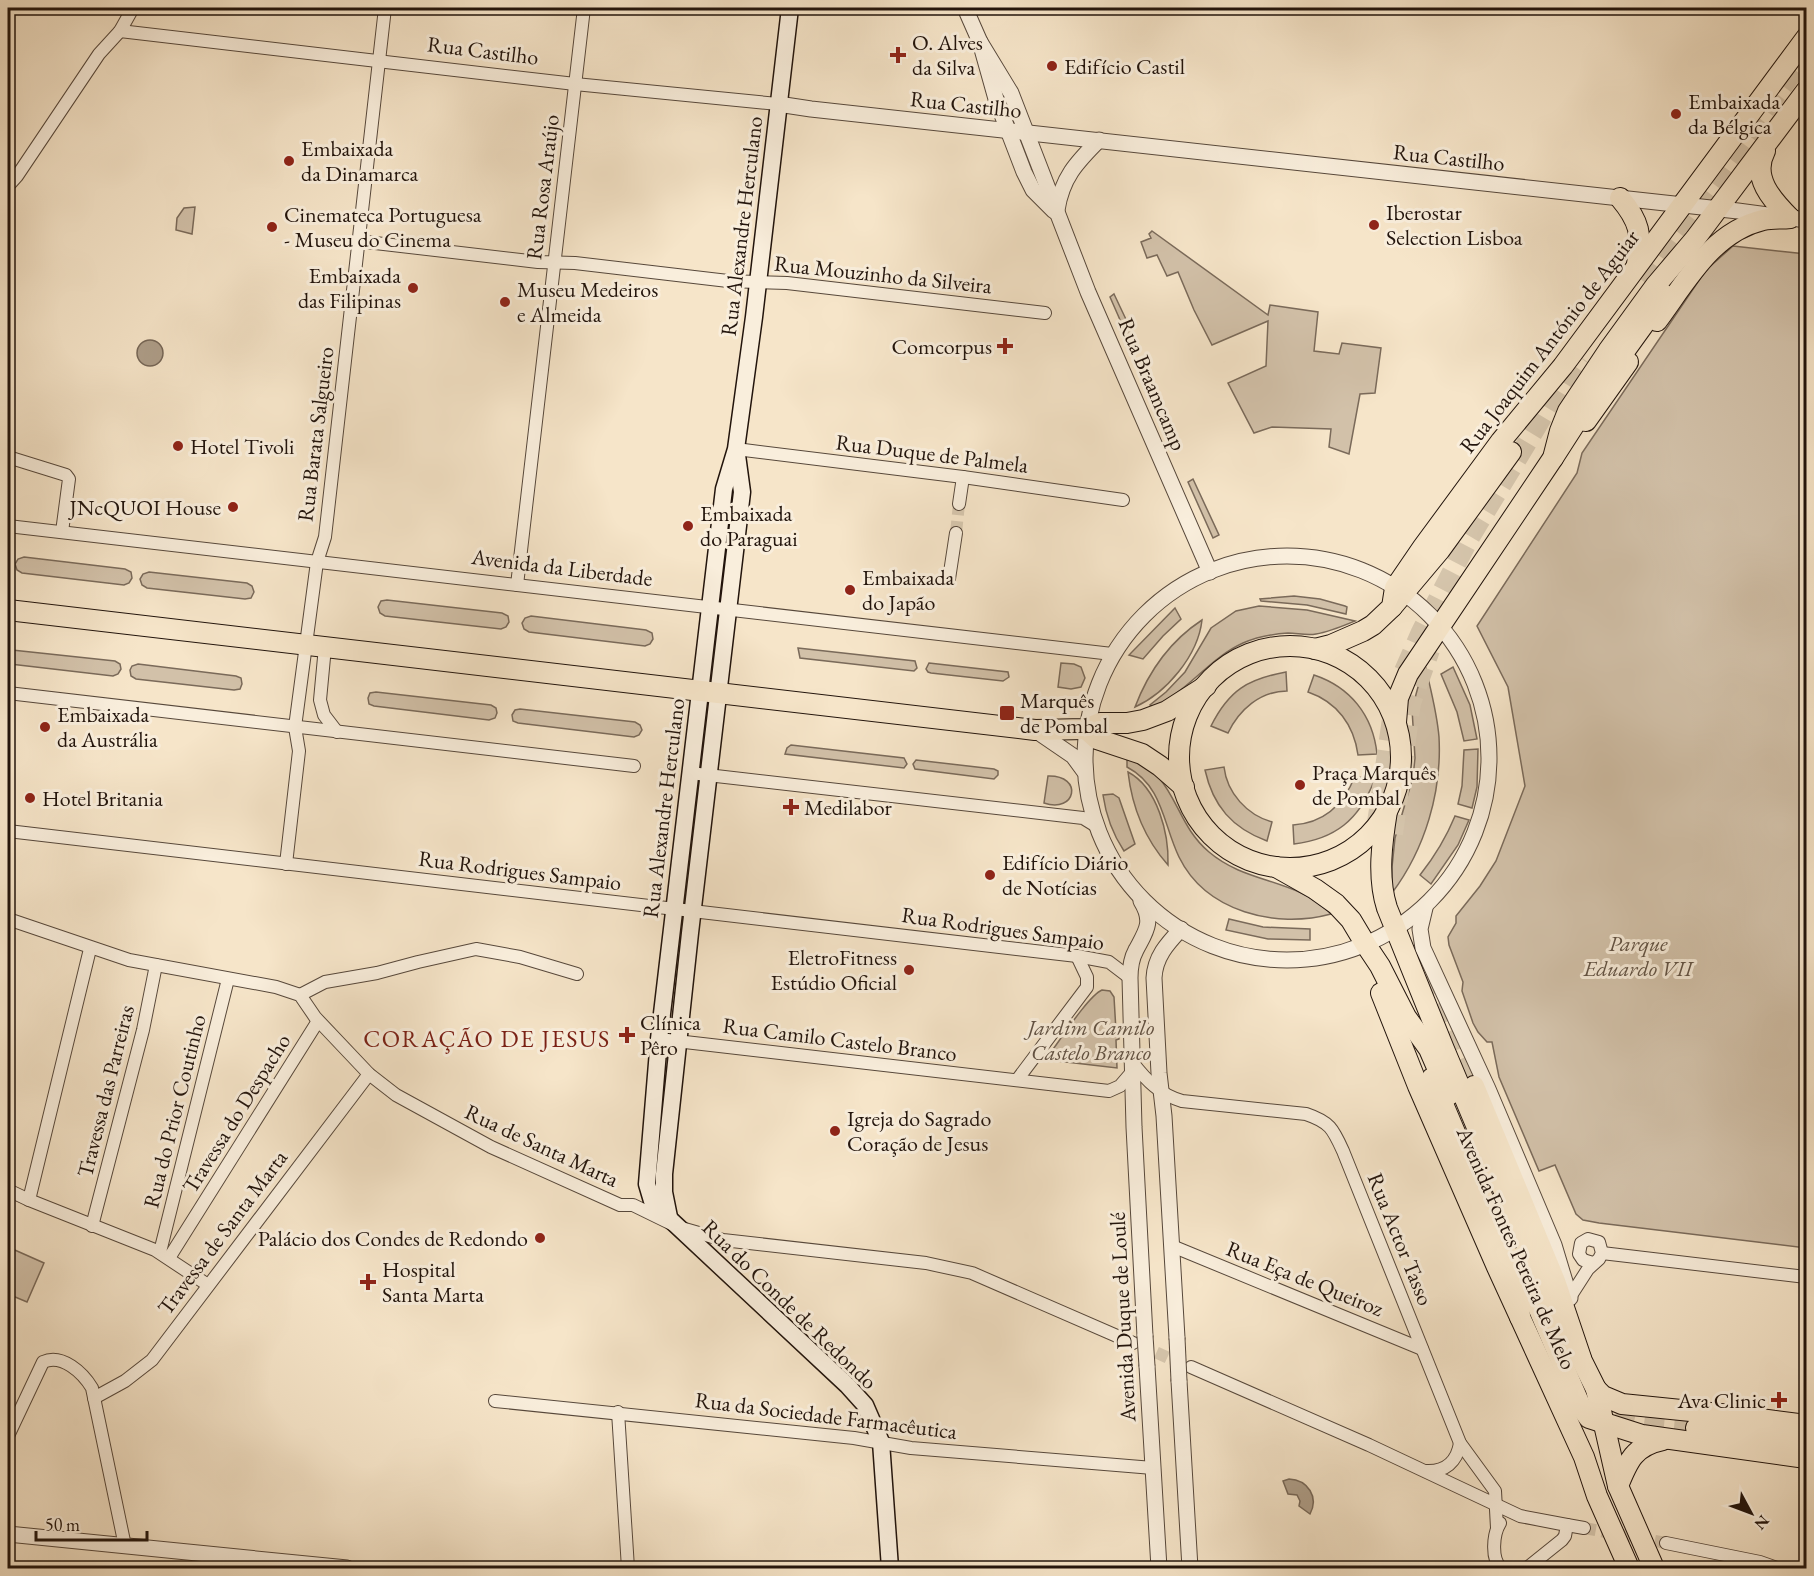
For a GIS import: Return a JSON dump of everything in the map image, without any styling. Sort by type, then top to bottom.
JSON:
[{"type":"main road","name":"Rua Alexandre Herculano","points":[[664,1174],[709,775],[710,608],[724,489],[736,449],[790,8]]},
{"type":"main road","name":"Rua Joaquim António de Aguiar","points":[[1315,649],[1363,632],[1378,621],[1501,441],[1563,366],[1806,38]]},
{"type":"main road","points":[[1552,458],[1564,421],[1579,395],[1643,302],[1695,239],[1806,91]]},
{"type":"main road","points":[[1773,136],[1761,159],[1761,175],[1770,196],[1798,219]]},
{"type":"main road","points":[[1620,198],[1637,222],[1640,233],[1637,267]]},
{"type":"main road","points":[[1552,458],[1593,412],[1714,246],[1732,234],[1764,220],[1798,219]]},
{"type":"main road","points":[[1688,279],[1695,239]]},
{"type":"main road","points":[[1396,722],[1383,697],[1365,675],[1342,659],[1315,649],[1279,647],[1255,652],[1223,669],[1206,686],[1191,708],[1182,734],[1179,761],[1184,787],[1198,819],[1213,837],[1242,857],[1276,867],[1311,866],[1345,854],[1366,838],[1387,811],[1396,790],[1401,767],[1401,745],[1396,709],[1403,685],[1412,666],[1599,388],[1665,295]]},
{"type":"main road","name":"Rua Alexandre Herculano","points":[[646,1173],[690,773],[728,610],[742,492],[736,449]]},
{"type":"main road","points":[[1397,596],[1440,550],[1511,452]]},
{"type":"main road","points":[[8,610],[1035,730],[1086,729],[1100,723],[1127,723],[1150,718],[1177,705],[1206,686]]},
{"type":"main road","points":[[1086,729],[1097,739],[1142,754],[1184,787]]},
{"type":"main road","name":"Avenida Fontes Pereira de Melo","points":[[1387,811],[1383,832],[1382,874],[1385,901],[1395,930],[1540,1277],[1596,1389],[1618,1486],[1654,1569]]},
{"type":"main road","points":[[1276,867],[1336,904],[1351,920],[1380,966],[1406,1017],[1432,1054],[1581,1407],[1589,1418],[1666,1439],[1806,1458]]},
{"type":"main road","name":"Avenida Fontes Pereira de Melo","points":[[1366,945],[1372,970],[1418,1086],[1584,1457],[1597,1496],[1629,1569]]},
{"type":"main road","points":[[1432,1078],[1514,1272],[1518,1286],[1520,1317]]},
{"type":"main road","name":"Avenida Fontes Pereira de Melo","points":[[1474,1086],[1546,1257],[1581,1358]]},
{"type":"main road","name":"Rua do Conde de Redondo","points":[[646,1173],[652,1201],[847,1385],[865,1405],[882,1442],[890,1569]]},
{"type":"main road","name":"Rua do Conde de Redondo","points":[[664,1174],[664,1192],[674,1222]]},
{"type":"main road","points":[[1596,1389],[1603,1396],[1622,1404],[1806,1425]]},
{"type":"main road","points":[[1696,1428],[1806,1442]]},
{"type":"main road","points":[[1618,1486],[1625,1468],[1642,1447],[1666,1439]]},
{"type":"street","points":[[8,186],[99,54],[120,31],[133,8]]},
{"type":"street","name":"Rua Barata Salgueiro","points":[[286,864],[299,752],[296,727],[305,645],[317,562],[325,537],[385,8]]},
{"type":"street","name":"Rua Rosa Araújo","points":[[517,585],[584,8]]},
{"type":"street","name":"Rua Braamcamp","points":[[965,8],[980,42],[1011,93],[1088,292],[1210,572]]},
{"type":"street","name":"Rua Castilho","points":[[120,31],[575,84],[778,104],[1718,208],[1798,219]]},
{"type":"street","name":"Rua Braamcamp","points":[[980,42],[996,99],[1033,190],[1056,213]]},
{"type":"street","points":[[1056,213],[1060,189],[1083,156],[1099,140]]},
{"type":"street","name":"Rua Mouzinho da Silveira","points":[[358,240],[538,262],[586,264],[728,281],[787,283],[1045,313]]},
{"type":"street","name":"Rua Duque de Palmela","points":[[736,449],[963,477],[1123,500]]},
{"type":"street","points":[[8,458],[66,475],[69,479],[62,532]]},
{"type":"street","points":[[959,504],[963,477]]},
{"type":"street","name":"Avenida da Liberdade","points":[[8,526],[1112,654]]},
{"type":"street","points":[[949,579],[956,533]]},
{"type":"street","points":[[1264,560],[1310,560],[1354,569],[1370,574],[1397,596],[1439,627],[1455,645],[1474,676],[1489,726],[1492,761],[1486,801],[1469,849],[1445,886],[1425,908],[1395,930],[1366,945],[1327,956],[1270,956],[1227,948],[1167,921],[1133,892],[1112,861],[1089,804],[1084,771],[1086,729],[1092,702],[1112,654],[1131,627],[1167,593],[1184,582],[1234,565],[1264,560]]},
{"type":"street","points":[[325,647],[320,700],[324,715],[337,732]]},
{"type":"street","points":[[8,693],[634,766]]},
{"type":"street","points":[[1035,730],[1073,756],[1084,771]]},
{"type":"street","points":[[690,773],[1083,818],[1096,826]]},
{"type":"street","name":"Rua Rodrigues Sampaio","points":[[8,831],[1077,956],[1109,962],[1130,978]]},
{"type":"street","name":"Avenida Duque de Loulé","points":[[1133,892],[1146,910],[1148,922],[1132,960],[1130,978],[1139,1339],[1147,1366],[1158,1569]]},
{"type":"street","points":[[1425,908],[1420,929],[1423,948],[1488,1089],[1554,1245],[1570,1297],[1574,1333]]},
{"type":"street","points":[[8,920],[129,960],[276,987],[300,995],[325,982],[377,974],[428,959],[476,949],[520,957],[577,974]]},
{"type":"street","points":[[1181,929],[1163,948],[1154,971],[1190,1569]]},
{"type":"street","points":[[28,1200],[90,949]]},
{"type":"street","points":[[1017,1080],[1087,987],[1087,977],[1077,956]]},
{"type":"street","name":"Travessa das Parreiras","points":[[92,1226],[143,1030],[156,964]]},
{"type":"street","name":"Rua do Prior Coutinho","points":[[165,1255],[228,979]]},
{"type":"street","name":"Rua de Santa Marta","points":[[300,995],[318,1021],[369,1074],[396,1095],[491,1147],[620,1205],[633,1205],[723,1240],[926,1263],[972,1273],[1139,1339]]},
{"type":"street","name":"Travessa do Despacho","points":[[165,1255],[318,1021]]},
{"type":"street","name":"Rua Camilo Castelo Branco","points":[[659,1039],[1109,1091],[1120,1086],[1132,1067]]},
{"type":"street","points":[[1132,1067],[1161,1092]]},
{"type":"street","name":"Travessa de Santa Marta","points":[[94,1398],[117,1386],[147,1365],[369,1074]]},
{"type":"street","name":"Rua Actor Tasso","points":[[1161,1092],[1182,1101],[1306,1114],[1322,1119],[1335,1134],[1460,1443],[1493,1486],[1497,1497],[1497,1528],[1492,1569]]},
{"type":"street","points":[[8,1190],[165,1255],[208,1285]]},
{"type":"street","points":[[1570,1297],[1602,1253],[1602,1245],[1596,1240],[1588,1239],[1581,1243],[1578,1250],[1580,1257],[1586,1262],[1593,1263]]},
{"type":"street","name":"Rua Eça de Queiroz","points":[[1172,1246],[1422,1349]]},
{"type":"street","points":[[1602,1253],[1806,1277]]},
{"type":"street","points":[[8,1436],[46,1360],[61,1361],[80,1374],[92,1388],[125,1546]]},
{"type":"street","points":[[1191,1367],[1425,1470],[1520,1516],[1584,1528]]},
{"type":"street","name":"Rua da Sociedade Farmacêutica","points":[[495,1401],[618,1412],[882,1442],[911,1448],[1153,1468]]},
{"type":"street","points":[[618,1412],[628,1569]]},
{"type":"street","points":[[1425,1470],[1435,1471],[1453,1462],[1460,1443]]},
{"type":"street","points":[[1497,1528],[1506,1517],[1520,1516]]},
{"type":"street","points":[[1527,1569],[1562,1540],[1567,1525]]},
{"type":"street","points":[[8,1534],[347,1569]]},
{"type":"street","points":[[1666,1544],[1760,1562],[1777,1569]]},
{"type":"street","points":[[1494,1555],[1500,1569]]},
{"type":"green space","points":[[195,207],[192,234],[176,230],[177,218],[184,208]]},
{"type":"green space","points":[[1152,231],[1268,315],[1270,305],[1318,312],[1314,351],[1339,354],[1342,343],[1381,348],[1375,393],[1360,394],[1349,454],[1329,447],[1331,429],[1272,427],[1254,433],[1228,383],[1266,366],[1268,321],[1212,345],[1178,272],[1167,276],[1157,255],[1147,258],[1141,242],[1151,238],[1149,234]]},
{"type":"green space","name":"Parque Eduardo VII","points":[[1733,246],[1806,254],[1806,1248],[1599,1223],[1583,1220],[1576,1214],[1555,1165],[1539,1171],[1499,1077],[1492,1042],[1487,1042],[1473,1023],[1462,991],[1463,982],[1448,937],[1456,923],[1456,916],[1496,861],[1525,786],[1508,687],[1477,626],[1577,473],[1582,453],[1706,270]]},
{"type":"green space","points":[[1114,294],[1140,349],[1135,354],[1110,297]]},
{"type":"green space","points":[[1193,479],[1219,535],[1213,538],[1188,482]]},
{"type":"green space","points":[[24,557],[125,569],[131,572],[132,578],[124,585],[22,573],[17,570],[15,564],[18,559]]},
{"type":"green space","points":[[149,572],[247,583],[252,586],[254,592],[251,598],[245,599],[147,588],[142,585],[140,579],[143,574]]},
{"type":"green space","points":[[1294,596],[1320,599],[1345,606],[1347,607],[1346,614],[1307,605],[1261,601],[1260,599]]},
{"type":"green space","points":[[381,601],[502,613],[508,616],[509,622],[501,629],[385,616],[380,613],[378,607]]},
{"type":"green space","points":[[1259,606],[1307,610],[1355,621],[1321,633],[1277,634],[1243,643],[1219,658],[1166,700],[1153,707],[1150,705],[1185,672],[1211,628],[1236,611]]},
{"type":"green space","points":[[1175,608],[1181,619],[1143,659],[1129,655]]},
{"type":"green space","points":[[531,616],[646,630],[652,633],[653,639],[645,646],[529,632],[524,629],[522,623],[525,618]]},
{"type":"green space","points":[[1202,620],[1194,647],[1179,672],[1158,693],[1135,707],[1146,682],[1161,659],[1190,628]]},
{"type":"green space","points":[[798,648],[915,661],[917,668],[914,671],[800,658]]},
{"type":"green space","points":[[8,651],[115,661],[120,664],[121,669],[113,676],[10,664],[8,663]]},
{"type":"green space","points":[[929,663],[1008,672],[1009,677],[1003,681],[931,673],[926,669]]},
{"type":"green space","points":[[1061,663],[1081,667],[1085,678],[1081,687],[1071,689],[1058,687]]},
{"type":"green space","points":[[138,664],[236,676],[241,678],[242,684],[240,689],[234,690],[136,679],[131,676],[130,670],[132,666]]},
{"type":"green space","points":[[1453,667],[1470,705],[1477,739],[1464,741],[1457,712],[1441,674]]},
{"type":"green space","points":[[1426,669],[1439,737],[1438,778],[1422,839],[1404,876],[1392,893],[1395,838],[1413,777],[1415,758],[1412,709]]},
{"type":"green space","points":[[1286,672],[1287,691],[1259,698],[1244,710],[1228,733],[1211,726],[1225,703],[1241,688],[1261,678]]},
{"type":"green space","points":[[1314,675],[1338,687],[1358,704],[1371,727],[1377,754],[1358,755],[1353,734],[1336,708],[1308,692]]},
{"type":"green space","points":[[370,693],[491,705],[496,708],[497,713],[495,718],[489,720],[374,706],[369,704],[368,698]]},
{"type":"green space","points":[[515,710],[635,722],[642,730],[634,737],[518,723],[513,721],[512,715]]},
{"type":"green space","points":[[791,745],[904,758],[907,764],[904,768],[785,754]]},
{"type":"green space","points":[[1478,749],[1477,787],[1472,808],[1458,804],[1462,786],[1464,750]]},
{"type":"green space","points":[[1127,756],[1144,764],[1156,775],[1166,787],[1188,827],[1209,852],[1239,870],[1302,893],[1331,914],[1310,918],[1266,917],[1244,912],[1206,891],[1191,876],[1179,857],[1155,795],[1139,775],[1127,767]]},
{"type":"green space","points":[[916,760],[994,769],[998,771],[998,775],[994,779],[915,769],[913,764]]},
{"type":"green space","points":[[1224,767],[1229,786],[1240,802],[1254,814],[1272,822],[1267,841],[1234,822],[1219,805],[1205,770]]},
{"type":"green space","points":[[1128,772],[1147,789],[1160,813],[1164,826],[1168,865],[1152,844],[1140,822]]},
{"type":"green space","points":[[1048,776],[1059,777],[1067,781],[1072,793],[1069,799],[1055,805],[1044,803]]},
{"type":"green space","points":[[1355,776],[1374,781],[1361,807],[1353,817],[1322,838],[1294,844],[1293,825],[1314,820],[1332,810],[1345,795]]},
{"type":"green space","points":[[1113,794],[1119,798],[1135,844],[1124,851],[1113,831],[1104,803],[1103,795]]},
{"type":"green space","points":[[1455,816],[1469,820],[1458,845],[1431,884],[1420,875],[1440,847]]},
{"type":"green space","points":[[1229,919],[1263,927],[1310,929],[1310,940],[1268,939],[1226,930]]},
{"type":"green space","name":"Jardim Camilo Castelo Branco","points":[[1102,990],[1110,991],[1114,997],[1116,1031],[1119,1032],[1119,1039],[1116,1040],[1117,1068],[1049,1060],[1048,1056],[1074,1020],[1089,1001]]},
{"type":"green space","points":[[8,1247],[44,1263],[27,1302],[8,1294]]},
{"type":"shaded area","points":[[150,340],[159,344],[163,353],[159,362],[150,366],[141,362],[137,353],[141,344]]},
{"type":"shaded area","points":[[1289,1479],[1302,1482],[1310,1490],[1313,1502],[1310,1514],[1299,1506],[1300,1501],[1297,1495],[1288,1494],[1283,1481]]},
{"type":"tunnel","points":[[1747,134],[1806,55]]},
{"type":"tunnel","points":[[1647,284],[1763,127]]},
{"type":"tunnel","points":[[1404,671],[1421,632],[1469,539],[1567,376],[1581,357]]},
{"type":"tunnel","points":[[956,533],[959,504]]},
{"type":"tunnel","points":[[1393,834],[1411,703],[1430,650]]},
{"type":"tunnel","points":[[1376,830],[1394,705]]},
{"type":"tunnel","points":[[1413,949],[1474,1086]]},
{"type":"tunnel","points":[[1140,1345],[1184,1365]]},
{"type":"tunnel","points":[[1589,1401],[1600,1409],[1625,1419],[1696,1428]]},
{"type":"tunnel","points":[[1584,1528],[1666,1543]]},
{"type":"place","name":"O. Alves da Silva","points":[[898,55]]},
{"type":"place","name":"Edifício Castil","points":[[1052,66]]},
{"type":"place","name":"Embaixada da Bélgica","points":[[1676,114]]},
{"type":"place","name":"Embaixada da Dinamarca","points":[[289,161]]},
{"type":"place","name":"Iberostar Selection Lisboa","points":[[1374,225]]},
{"type":"place","name":"Cinemateca Portuguesa - Museu do Cinema","points":[[272,227]]},
{"type":"place","name":"Embaixada das Filipinas","points":[[413,288]]},
{"type":"place","name":"Museu Medeiros e Almeida","points":[[505,302]]},
{"type":"place","name":"Comcorpus","points":[[1005,346]]},
{"type":"place","name":"Hotel Tivoli","points":[[178,446]]},
{"type":"place","name":"JNcQUOI House","points":[[233,507]]},
{"type":"place","name":"Embaixada do Paraguai","points":[[688,526]]},
{"type":"place","name":"Embaixada do Japão","points":[[850,590]]},
{"type":"place","name":"Marquês de Pombal","points":[[1007,713]]},
{"type":"place","name":"Embaixada da Austrália","points":[[45,727]]},
{"type":"place","name":"Praça Marquês de Pombal","points":[[1300,785]]},
{"type":"place","name":"Hotel Britania","points":[[30,798]]},
{"type":"place","name":"Medilabor","points":[[791,807]]},
{"type":"place","name":"Edifício Diário de Notícias","points":[[990,875]]},
{"type":"place","name":"EletroFitness Estúdio Oficial","points":[[909,970]]},
{"type":"place","name":"Clínica Pêro","points":[[627,1035]]},
{"type":"place","name":"Igreja do Sagrado Coração de Jesus","points":[[835,1131]]},
{"type":"place","name":"Palácio dos Condes de Redondo","points":[[540,1238]]},
{"type":"place","name":"Hospital Santa Marta","points":[[368,1282]]},
{"type":"place","name":"Ava Clinic","points":[[1779,1400]]},
{"type":"district","name":"CORAÇÃO DE JESUS","points":[[487,1039]]}]
